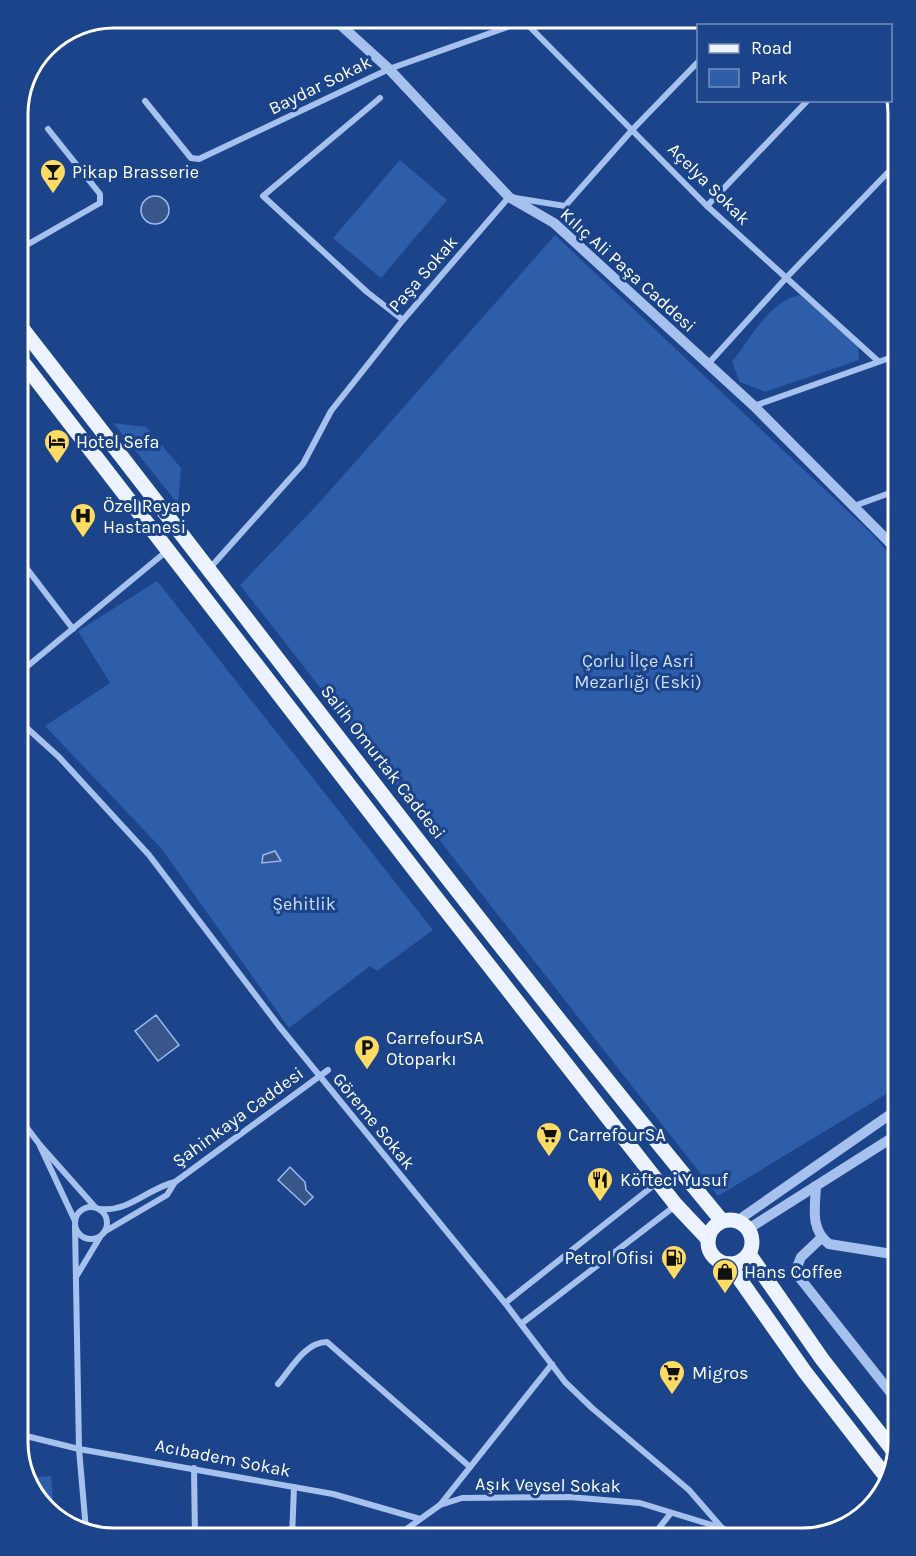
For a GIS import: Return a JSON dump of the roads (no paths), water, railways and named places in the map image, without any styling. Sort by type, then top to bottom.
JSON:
[{"type":"main road","name":"Salih Omurtak Caddesi","points":[[29,337],[195,550],[208,571],[624,1102],[735,1224]]},
{"type":"main road","points":[[29,370],[429,890],[676,1205],[708,1239]]},
{"type":"main road","points":[[735,1224],[752,1243],[749,1254],[742,1261],[722,1263],[711,1254],[708,1239],[710,1231],[735,1224]]},
{"type":"main road","points":[[749,1254],[822,1359],[888,1444]]},
{"type":"main road","points":[[729,1264],[805,1372],[882,1472]]},
{"type":"street","name":"Kılıç Ali Paşa Caddesi","points":[[344,28],[389,69],[509,197],[554,223],[754,406],[888,541]]},
{"type":"street","name":"Baydar Sokak","points":[[145,100],[191,158],[199,159],[389,69],[506,29]]},
{"type":"street","name":"Açelya Sokak","points":[[532,29],[707,206],[878,361]]},
{"type":"street","points":[[509,197],[565,206],[633,129],[697,64]]},
{"type":"street","points":[[380,98],[263,196],[367,292],[403,320]]},
{"type":"street","points":[[707,206],[806,102]]},
{"type":"street","points":[[29,244],[100,203],[100,195],[48,129]]},
{"type":"street","points":[[708,364],[786,278],[888,172]]},
{"type":"street","name":"Paşa Sokak","points":[[208,571],[303,464],[331,411],[403,320],[509,197]]},
{"type":"street","points":[[754,406],[888,358]]},
{"type":"street","points":[[854,506],[888,494]]},
{"type":"street","points":[[29,665],[168,550]]},
{"type":"street","points":[[29,571],[73,629]]},
{"type":"street","name":"Göreme Sokak","points":[[29,731],[74,772],[149,855],[319,1076],[505,1303],[552,1364],[592,1408],[689,1490],[722,1528]]},
{"type":"street","name":"Şahinkaya Caddesi","points":[[175,1182],[328,1070]]},
{"type":"street","points":[[735,1224],[888,1116]]},
{"type":"street","points":[[28,1131],[106,1217],[102,1234],[75,1280]]},
{"type":"street","points":[[735,1224],[816,1186],[888,1140]]},
{"type":"street","points":[[40,1145],[75,1224],[86,1238],[102,1234],[167,1195],[175,1182]]},
{"type":"street","points":[[85,1522],[79,1449],[75,1224],[84,1208],[121,1208],[137,1201],[159,1185],[175,1182]]},
{"type":"street","points":[[505,1303],[658,1182]]},
{"type":"street","points":[[816,1186],[815,1227],[821,1238],[829,1244],[888,1253]]},
{"type":"street","points":[[521,1324],[676,1205]]},
{"type":"street","points":[[821,1238],[801,1257],[795,1272],[888,1389]]},
{"type":"street","points":[[278,1384],[309,1347],[319,1342],[327,1342],[470,1467]]},
{"type":"street","points":[[440,1505],[552,1364]]},
{"type":"street","name":"Acıbadem Sokak","points":[[28,1436],[79,1449],[333,1494],[420,1519]]},
{"type":"street","points":[[194,1468],[195,1527]]},
{"type":"street","points":[[292,1527],[294,1487]]},
{"type":"street","name":"Aşık Veysel Sokak","points":[[408,1527],[440,1505],[462,1498],[569,1497],[640,1503],[722,1528]]},
{"type":"street","points":[[661,1528],[671,1513]]},
{"type":"place","name":"Pikap Brasserie","points":[[53,195]]},
{"type":"place","name":"Hotel Sefa","points":[[57,465]]},
{"type":"place","name":"Özel Reyap Hastanesi","points":[[83,539]]},
{"type":"place","name":"CarrefourSA Otoparkı","points":[[367,1071]]},
{"type":"place","name":"CarrefourSA","points":[[549,1158]]},
{"type":"place","name":"Köfteci Yusuf","points":[[600,1203]]},
{"type":"place","name":"Petrol Ofisi","points":[[674,1281]]},
{"type":"place","name":"Hans Coffee","points":[[725,1295]]},
{"type":"place","name":"Migros","points":[[672,1396]]},
{"type":"park label","name":"Çorlu İlçe Asri Mezarlığı (Eski)","points":[[638,671]]},
{"type":"park label","name":"Şehitlik","points":[[304,904]]}]
